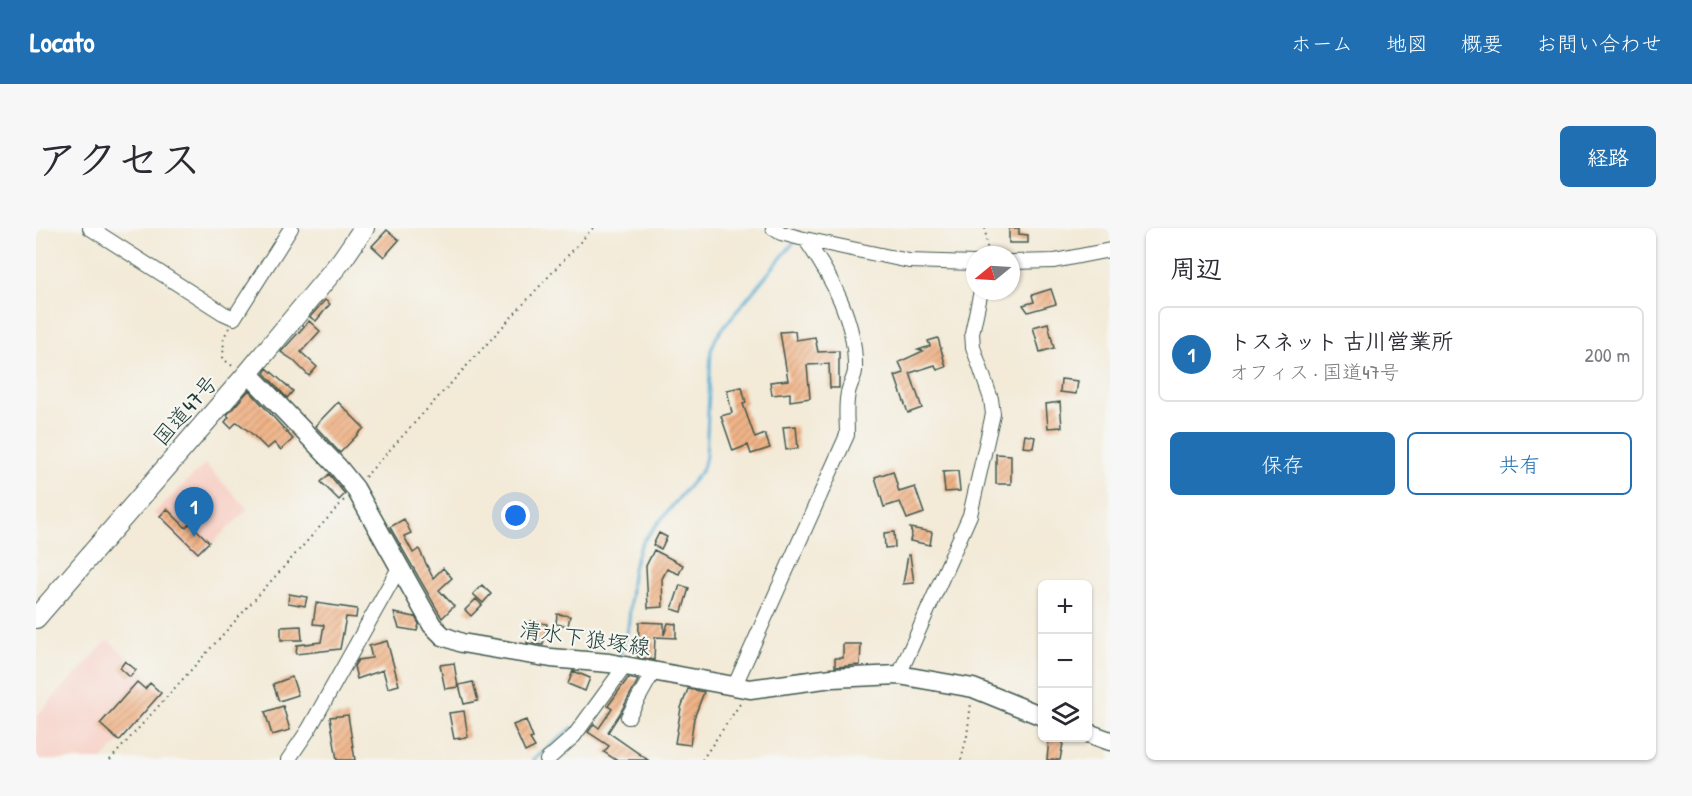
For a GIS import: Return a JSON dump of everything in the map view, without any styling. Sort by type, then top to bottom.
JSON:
[{"type":"highway","name":"国道47号","points":[[36,618],[248,373],[342,260],[364,228]]},
{"type":"main road","name":"清水下狼塚線","points":[[248,373],[338,466],[355,488],[432,625],[443,636],[462,643],[540,657],[618,665],[743,687],[775,687],[832,678],[899,675],[973,688],[1038,714]]},
{"type":"main road","points":[[1092,734],[1110,741]]},
{"type":"street","points":[[90,228],[229,315],[291,228]]},
{"type":"street","points":[[773,228],[800,238],[909,261],[966,263]]},
{"type":"street","points":[[743,687],[847,435],[848,392],[855,373],[847,318],[837,290],[821,262],[800,238]]},
{"type":"street","points":[[1020,262],[1054,261],[1110,250]]},
{"type":"street","points":[[899,675],[970,515],[976,494],[993,414],[991,399],[973,347],[972,333],[979,300]]},
{"type":"street","points":[[288,760],[309,729],[399,568]]},
{"type":"street","points":[[547,760],[561,756],[618,665]]},
{"type":"street","points":[[628,717],[653,672]]},
{"type":"path","points":[[110,760],[593,228]]},
{"type":"path","points":[[985,228],[987,246]]},
{"type":"path","points":[[229,315],[224,337],[223,359],[228,364],[248,373]]},
{"type":"path","points":[[702,760],[743,687]]},
{"type":"path","points":[[962,760],[973,688]]},
{"type":"shaded area","points":[[205,464],[248,509],[197,558],[154,513]]},
{"type":"shaded area","points":[[108,640],[165,693],[102,760],[41,760],[36,756],[36,716]]},
{"type":"building","points":[[1009,228],[1019,228],[1019,234],[1028,235],[1028,243],[1009,243]]},
{"type":"building","points":[[387,230],[399,240],[384,257],[372,246]]},
{"type":"building","points":[[1051,289],[1056,304],[1028,312],[1023,305],[1034,302],[1032,295]]},
{"type":"building","points":[[325,300],[330,304],[316,321],[310,317]]},
{"type":"building","points":[[309,321],[320,331],[301,352],[317,367],[309,376],[281,352]]},
{"type":"building","points":[[1048,323],[1054,348],[1040,352],[1033,327]]},
{"type":"building","points":[[795,331],[796,340],[815,337],[818,352],[839,351],[839,388],[830,388],[829,364],[807,365],[810,398],[790,401],[790,393],[772,395],[770,382],[788,380],[780,332]]},
{"type":"building","points":[[938,338],[946,367],[937,370],[935,365],[910,373],[922,408],[908,413],[895,376],[904,373],[899,362],[923,351],[918,350],[930,346],[928,341]]},
{"type":"building","points":[[267,368],[293,391],[287,398],[264,373]]},
{"type":"building","points":[[1061,379],[1078,381],[1076,394],[1060,392]]},
{"type":"building","points":[[742,387],[746,403],[743,404],[755,438],[765,434],[770,448],[751,454],[748,445],[733,451],[721,416],[732,413],[727,390]]},
{"type":"building","points":[[249,390],[293,439],[281,450],[274,443],[267,449],[237,422],[231,428],[225,422],[229,417],[227,415]]},
{"type":"building","points":[[338,402],[364,428],[340,453],[315,426]]},
{"type":"building","points":[[1060,402],[1062,427],[1048,428],[1046,404]]},
{"type":"building","points":[[796,426],[798,448],[786,450],[783,427]]},
{"type":"building","points":[[1025,435],[1035,437],[1033,448],[1023,447]]},
{"type":"building","points":[[996,454],[1011,455],[1011,484],[996,484]]},
{"type":"building","points":[[893,471],[899,492],[915,487],[924,513],[907,519],[900,502],[884,507],[875,477]]},
{"type":"building","points":[[958,471],[960,491],[945,492],[943,472]]},
{"type":"building","points":[[329,474],[345,494],[339,500],[321,482]]},
{"type":"building","points":[[167,509],[186,528],[190,523],[209,542],[198,553],[160,516]]},
{"type":"building","points":[[404,519],[411,533],[404,536],[413,553],[419,549],[433,578],[443,568],[452,578],[439,590],[454,606],[442,618],[390,527]]},
{"type":"building","points":[[910,528],[932,532],[930,545],[910,541],[912,533]]},
{"type":"building","points":[[894,532],[895,547],[885,548],[884,533]]},
{"type":"building","points":[[659,533],[667,537],[661,549],[653,545]]},
{"type":"building","points":[[654,550],[683,565],[679,574],[667,569],[662,579],[663,607],[648,608],[646,566]]},
{"type":"building","points":[[908,555],[910,555],[914,583],[903,584]]},
{"type":"building","points":[[482,585],[491,594],[483,603],[473,594]]},
{"type":"building","points":[[680,585],[689,588],[682,612],[672,609]]},
{"type":"building","points":[[289,594],[307,597],[305,606],[288,603]]},
{"type":"building","points":[[476,599],[482,605],[471,616],[465,610]]},
{"type":"building","points":[[316,603],[357,609],[356,618],[346,617],[340,649],[296,654],[297,645],[321,642],[324,625],[313,624]]},
{"type":"building","points":[[394,613],[415,617],[419,624],[417,631],[399,628]]},
{"type":"building","points":[[557,614],[570,616],[568,626],[556,624]]},
{"type":"building","points":[[531,621],[547,624],[543,645],[527,643]]},
{"type":"building","points":[[639,622],[664,623],[664,635],[668,623],[676,624],[676,638],[655,637],[654,660],[638,657]]},
{"type":"building","points":[[301,626],[302,640],[281,640],[281,627]]},
{"type":"building","points":[[387,641],[399,685],[388,688],[383,670],[357,679],[354,666],[358,660],[372,658],[369,646]]},
{"type":"building","points":[[843,644],[861,644],[860,665],[835,667],[835,658],[843,658]]},
{"type":"building","points":[[125,661],[136,670],[130,677],[120,668]]},
{"type":"building","points":[[454,663],[458,687],[445,689],[440,665]]},
{"type":"building","points":[[573,671],[590,678],[585,691],[568,684]]},
{"type":"building","points":[[292,677],[298,695],[279,701],[273,684]]},
{"type":"building","points":[[628,678],[638,680],[608,732],[648,760],[616,760],[604,752],[609,746],[588,732],[594,724],[599,728],[612,709],[608,706]]},
{"type":"building","points":[[137,682],[145,689],[150,683],[161,693],[119,741],[100,724]]},
{"type":"building","points":[[473,682],[478,701],[464,704],[459,685]]},
{"type":"building","points":[[688,689],[704,692],[694,718],[690,745],[675,743],[681,708]]},
{"type":"building","points":[[283,706],[290,730],[272,735],[265,712]]},
{"type":"building","points":[[464,711],[468,737],[454,739],[449,713]]},
{"type":"building","points":[[348,715],[355,760],[337,760],[330,717]]},
{"type":"building","points":[[526,720],[533,738],[530,739],[535,747],[525,752],[513,725]]},
{"type":"building","points":[[1049,742],[1063,742],[1060,760],[1047,760]]},
{"type":"waterway","points":[[618,659],[628,628],[632,573],[638,551],[644,540],[703,469],[706,456],[711,350],[716,338],[795,241]]},
{"type":"waterway","points":[[533,760],[573,727]]},
{"type":"place","name":"トスネット 古川営業所","points":[[194,537]]}]
